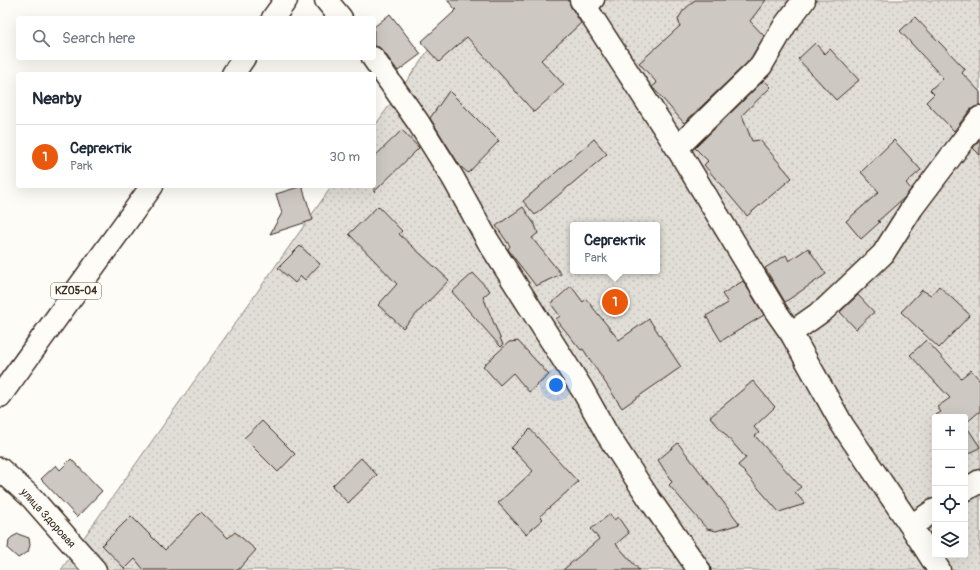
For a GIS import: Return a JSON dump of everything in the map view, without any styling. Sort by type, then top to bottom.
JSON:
[{"type":"street","points":[[274,16],[286,0]]},
{"type":"street","points":[[326,0],[339,16]]},
{"type":"street","points":[[677,148],[761,66],[785,25],[804,0]]},
{"type":"street","points":[[589,4],[777,313],[791,333],[843,426],[939,570]]},
{"type":"street","points":[[234,72],[243,60]]},
{"type":"street","points":[[374,60],[418,122],[453,178],[488,241],[582,389],[607,434],[648,497],[699,570]]},
{"type":"street","points":[[791,333],[825,309],[883,254],[912,208],[980,118]]},
{"type":"street","name":"KZ05-04","points":[[0,396],[151,188]]},
{"type":"street","name":"улица Здоровая","points":[[0,469],[32,498],[94,570]]},
{"type":"street","points":[[968,488],[980,481]]},
{"type":"street","points":[[911,526],[932,512]]},
{"type":"shaded area","points":[[464,0],[980,0],[980,570],[61,570],[331,188],[376,188],[376,124]]},
{"type":"building","points":[[447,0],[569,0],[571,7],[581,23],[541,60],[564,85],[534,112],[467,37],[439,62],[421,42],[456,10]]},
{"type":"building","points":[[695,0],[766,0],[750,21],[764,36],[747,63],[684,123],[652,87],[657,83],[639,63],[680,26],[678,19],[683,11]]},
{"type":"building","points":[[390,14],[421,54],[398,71],[383,51],[376,46],[376,25]]},
{"type":"building","points":[[915,17],[965,69],[962,73],[980,92],[980,106],[970,110],[954,131],[926,102],[934,94],[930,90],[943,78],[900,31]]},
{"type":"building","points":[[815,43],[825,54],[830,49],[859,80],[836,100],[798,59]]},
{"type":"building","points":[[764,80],[771,87],[742,115],[752,141],[760,140],[792,178],[747,216],[704,165],[708,161],[695,148]]},
{"type":"building","points":[[449,91],[499,141],[468,173],[460,166],[430,118]]},
{"type":"building","points":[[402,130],[419,148],[374,192],[374,188],[376,188],[376,155]]},
{"type":"building","points":[[594,139],[607,154],[535,215],[523,201]]},
{"type":"building","points":[[980,139],[980,155],[973,148]]},
{"type":"building","points":[[894,140],[921,170],[906,183],[911,189],[905,197],[878,221],[880,222],[861,239],[846,221],[879,192],[861,172]]},
{"type":"building","points":[[296,188],[303,188],[313,220],[270,234],[282,213],[276,194]]},
{"type":"building","points":[[378,206],[402,231],[399,234],[449,280],[403,328],[378,305],[397,284],[349,234]]},
{"type":"building","points":[[523,207],[535,225],[538,233],[532,238],[561,274],[536,286],[508,249],[510,246],[496,226]]},
{"type":"building","points":[[300,246],[320,264],[305,280],[301,276],[295,283],[278,268]]},
{"type":"building","points":[[808,248],[826,274],[785,302],[765,268],[786,255],[789,261]]},
{"type":"building","points":[[473,273],[490,291],[483,297],[503,345],[501,347],[452,292]]},
{"type":"building","points":[[743,281],[764,315],[721,341],[706,316],[728,303],[722,294]]},
{"type":"building","points":[[571,286],[583,302],[586,299],[619,340],[649,319],[681,367],[622,408],[583,349],[581,350],[556,319],[560,316],[551,304]]},
{"type":"building","points":[[939,286],[970,315],[939,348],[901,312],[922,290],[931,295]]},
{"type":"building","points":[[858,295],[874,312],[856,329],[840,312]]},
{"type":"building","points":[[926,340],[961,378],[971,370],[980,380],[980,411],[968,421],[968,414],[938,414],[941,412],[937,407],[950,398],[910,355]]},
{"type":"building","points":[[518,341],[549,375],[529,392],[513,373],[500,385],[483,366],[509,342]]},
{"type":"building","points":[[753,381],[775,407],[754,427],[759,433],[755,436],[801,487],[795,492],[805,504],[779,512],[738,465],[746,458],[710,417]]},
{"type":"building","points":[[262,421],[295,454],[278,472],[244,438]]},
{"type":"building","points":[[530,429],[578,482],[540,516],[543,519],[526,534],[498,503],[533,471],[511,448]]},
{"type":"building","points":[[968,429],[980,447],[968,455]]},
{"type":"building","points":[[678,443],[740,524],[716,531],[707,529],[669,485],[672,482],[658,460]]},
{"type":"building","points":[[361,458],[377,475],[348,503],[332,486]]},
{"type":"building","points":[[71,459],[102,491],[77,517],[41,479],[56,465],[60,470]]},
{"type":"building","points":[[201,512],[228,538],[235,532],[256,550],[238,570],[144,570],[135,559],[125,569],[102,545],[131,516],[165,550]]},
{"type":"building","points":[[610,514],[614,520],[618,517],[629,533],[616,544],[639,570],[563,570],[599,539],[591,529]]},
{"type":"building","points":[[18,534],[29,538],[30,545],[28,552],[18,558],[8,549],[9,540]]},
{"type":"place","name":"Сергектік","points":[[615,302]]}]
